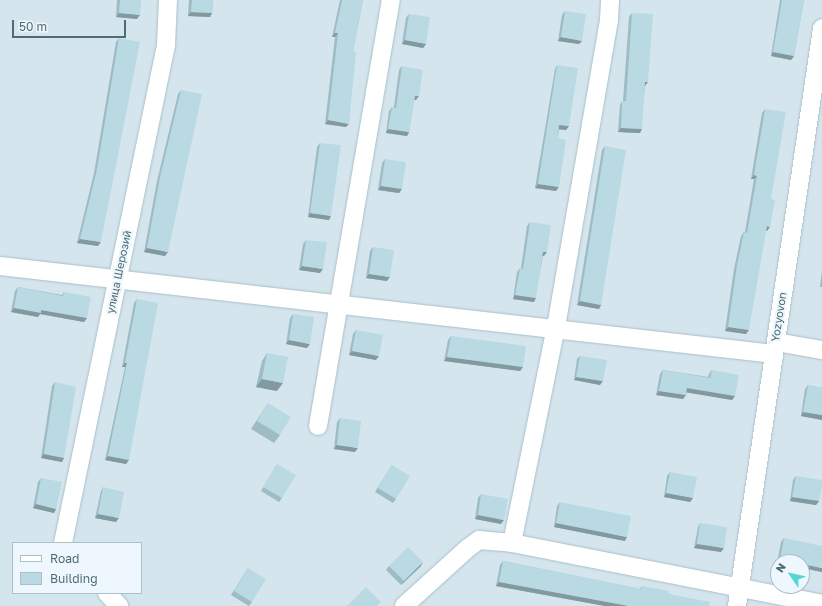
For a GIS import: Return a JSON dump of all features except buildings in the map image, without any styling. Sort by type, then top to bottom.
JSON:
[{"type":"street","name":"улица Шерозий","points":[[63,542],[166,45],[168,0]]},
{"type":"street","points":[[318,426],[341,304],[391,0]]},
{"type":"street","points":[[512,543],[556,327],[609,20],[610,0]]},
{"type":"street","name":"Yozyovon","points":[[737,606],[822,28]]},
{"type":"street","points":[[0,266],[556,327],[775,348],[822,350]]},
{"type":"street","points":[[404,606],[468,548],[479,540],[512,543],[822,604]]},
{"type":"street","points":[[108,594],[119,606]]},
{"type":"shaded area","points":[[0,0],[822,0],[822,606],[0,606]]}]
